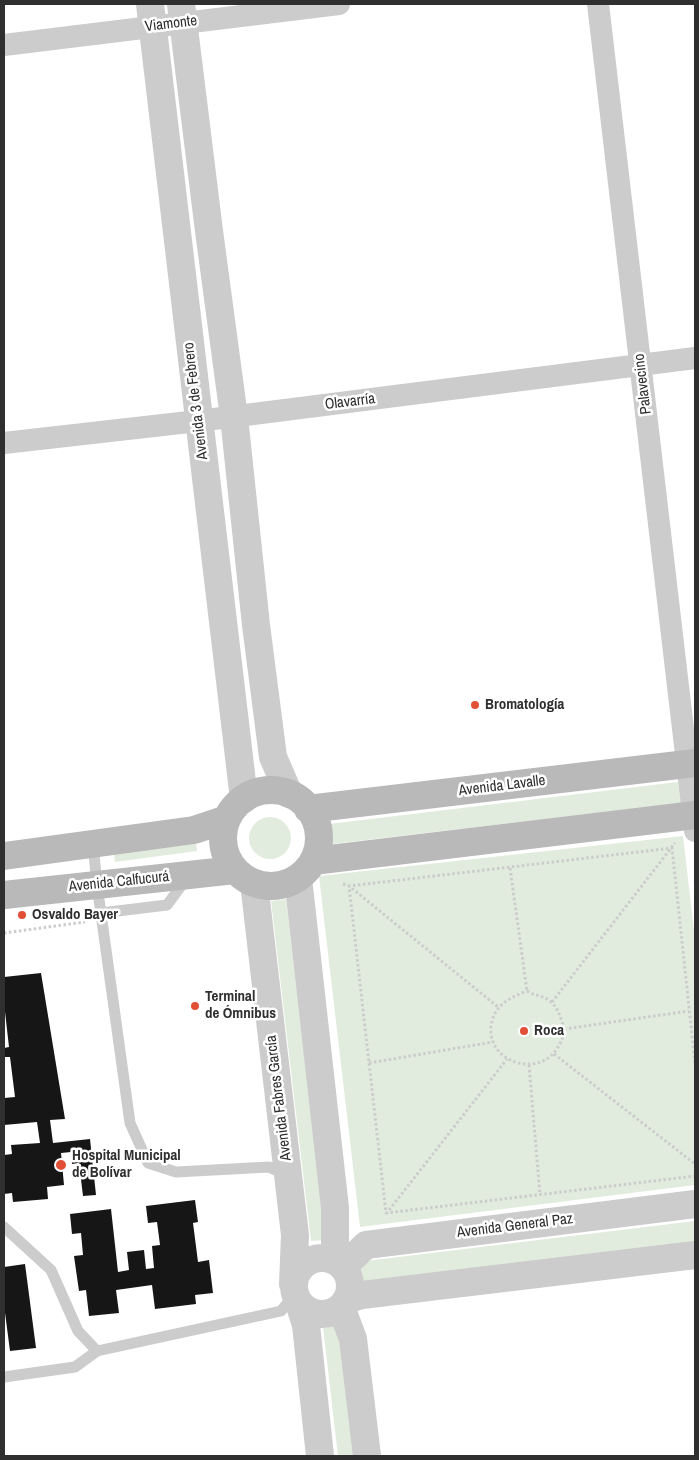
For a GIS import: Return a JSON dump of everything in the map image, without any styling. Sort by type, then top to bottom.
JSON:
[{"type":"main road","name":"Avenida Lavalle","points":[[299,802],[691,763]]},
{"type":"main road","points":[[4,856],[194,830],[262,791],[278,790],[299,802],[314,817],[319,833],[318,849],[306,869],[286,884],[270,887],[244,877],[229,863],[223,848],[223,833],[235,808]]},
{"type":"main road","points":[[306,869],[695,820]]},
{"type":"main road","name":"Avenida Calfucurá","points":[[4,894],[190,875],[244,877]]},
{"type":"street","name":"Viamonte","points":[[4,45],[151,15],[339,4]]},
{"type":"street","name":"Palavecino","points":[[598,4],[691,763],[695,820]]},
{"type":"street","points":[[182,13],[234,417],[256,625],[273,757],[299,802]]},
{"type":"street","name":"Avenida 3 de Febrero","points":[[151,15],[224,630],[235,808]]},
{"type":"street","points":[[177,234],[209,231]]},
{"type":"street","name":"Olavarría","points":[[4,443],[234,417],[695,358]]},
{"type":"street","points":[[224,630],[256,625]]},
{"type":"street","points":[[306,869],[339,1264]]},
{"type":"street","name":"Avenida Fabres García","points":[[244,877],[288,1176],[295,1236],[296,1294],[306,1325],[320,1456]]},
{"type":"street","name":"Avenida General Paz","points":[[339,1264],[366,1245],[695,1204]]},
{"type":"street","points":[[367,1456],[353,1339],[343,1304],[350,1292],[348,1274],[339,1264],[326,1258],[316,1258],[308,1261],[300,1266],[295,1275],[296,1294],[312,1312],[327,1314],[343,1304],[372,1294],[695,1255]]},
{"type":"lane","points":[[93,844],[101,917],[130,1123],[148,1162],[176,1172],[270,1167],[288,1176]]},
{"type":"lane","points":[[101,917],[167,905],[190,875]]},
{"type":"lane","points":[[4,1227],[51,1270],[78,1331],[97,1351]]},
{"type":"lane","points":[[4,1377],[75,1367],[97,1351],[281,1311],[296,1294]]},
{"type":"path","points":[[552,1002],[695,820]]},
{"type":"path","points":[[349,886],[672,848]]},
{"type":"path","points":[[672,848],[695,1063]]},
{"type":"path","points":[[510,868],[527,991]]},
{"type":"path","points":[[306,869],[349,886],[498,1007]]},
{"type":"path","points":[[349,886],[386,1213]]},
{"type":"path","points":[[4,933],[101,917]]},
{"type":"path","points":[[527,991],[543,996],[552,1002],[559,1012],[564,1029],[562,1042],[554,1054],[544,1061],[529,1065],[507,1059],[493,1042],[491,1030],[493,1017],[498,1007],[507,999],[527,991]]},
{"type":"path","points":[[564,1029],[689,1011]]},
{"type":"path","points":[[369,1063],[493,1042]]},
{"type":"path","points":[[554,1054],[695,1164]]},
{"type":"path","points":[[380,1220],[507,1059]]},
{"type":"path","points":[[529,1065],[540,1195]]},
{"type":"path","points":[[386,1213],[695,1176]]},
{"type":"green space","points":[[678,782],[681,803],[332,844],[329,824]]},
{"type":"green space","points":[[270,817],[285,823],[291,838],[285,853],[270,859],[255,853],[249,838],[255,823]]},
{"type":"green space","points":[[683,836],[695,939],[695,1185],[360,1227],[319,876]]},
{"type":"green space","points":[[196,842],[197,851],[115,862],[114,853]]},
{"type":"green space","points":[[286,899],[326,1240],[311,1241],[271,901]]},
{"type":"green space","points":[[695,1221],[695,1243],[360,1283],[357,1262]]},
{"type":"green space","points":[[339,1325],[354,1456],[338,1456],[323,1327]]},
{"type":"building","points":[[41,973],[65,1119],[50,1120],[53,1143],[90,1139],[96,1195],[83,1196],[79,1163],[72,1164],[71,1152],[61,1153],[64,1185],[47,1187],[48,1199],[13,1202],[12,1193],[4,1194],[4,1155],[12,1154],[11,1145],[40,1143],[37,1122],[4,1125],[4,1098],[15,1097],[10,1057],[4,1057],[4,1048],[9,1047],[4,1003],[4,977]]},
{"type":"building","points":[[195,1200],[198,1222],[193,1223],[198,1262],[209,1260],[213,1293],[195,1295],[196,1304],[155,1309],[152,1285],[116,1290],[119,1313],[89,1316],[86,1290],[79,1291],[74,1256],[83,1255],[81,1233],[72,1234],[70,1214],[111,1209],[118,1272],[129,1270],[127,1252],[144,1250],[146,1269],[154,1268],[152,1246],[160,1245],[157,1222],[148,1223],[146,1206]]},
{"type":"building","points":[[25,1264],[36,1348],[10,1351],[4,1305],[4,1267]]},
{"type":"place","name":"Bromatología","points":[[475,705]]},
{"type":"place","name":"Osvaldo Bayer","points":[[22,915]]},
{"type":"place","name":"Terminal de Ómnibus","points":[[195,1006]]},
{"type":"place","name":"Roca","points":[[524,1031]]},
{"type":"place","name":"Hospital Municipal de Bolívar","points":[[61,1165]]}]
